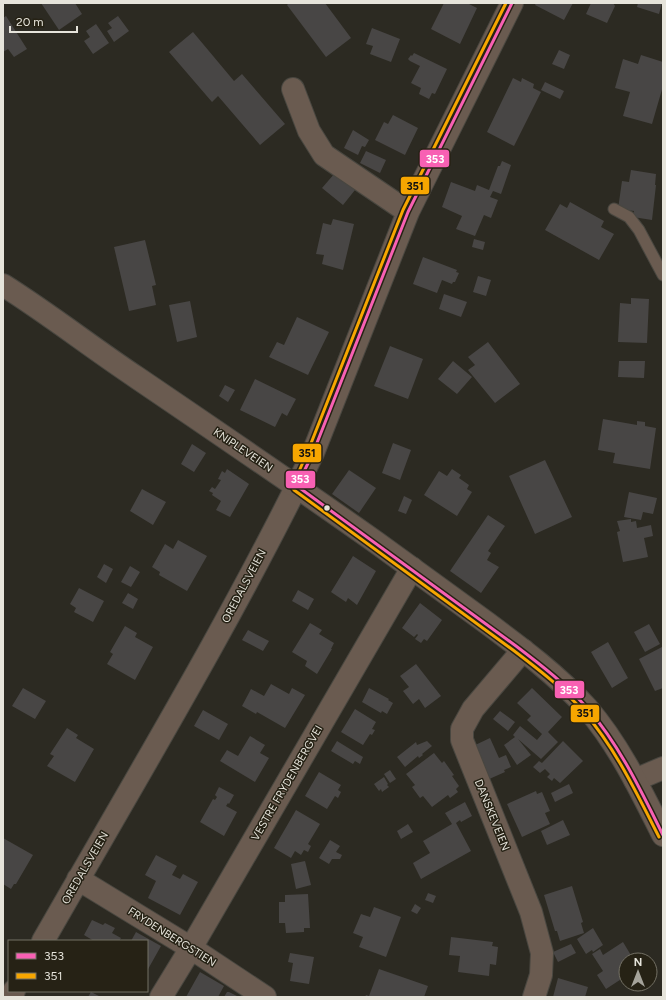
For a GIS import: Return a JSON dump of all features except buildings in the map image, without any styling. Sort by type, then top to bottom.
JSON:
[{"type":"street","name":"OREDALSVEIEN","points":[[44,940],[202,665],[297,486],[316,446],[408,212],[512,3]]},
{"type":"street","points":[[293,89],[310,131],[324,155],[408,212]]},
{"type":"street","name":"KNIPLEVEIEN","points":[[3,285],[297,486],[412,568],[523,650],[560,680],[587,709],[611,740],[635,780],[663,835]]},
{"type":"street","name":"VESTRE FRYDENBERGVEI","points":[[161,997],[412,568]]},
{"type":"street","name":"DANSKEVEIEN","points":[[523,650],[473,709],[462,729],[462,740],[533,919],[542,953],[541,975],[534,997]]},
{"type":"street","points":[[635,780],[663,768]]},
{"type":"street","name":"FRYDENBERGSTIEN","points":[[78,878],[191,948],[265,997]]},
{"type":"lane","points":[[614,209],[629,217],[639,230],[663,275]]},
{"type":"transit line","name":"351","points":[[506,3],[403,210],[308,451],[292,487],[294,490],[513,650],[568,695],[596,726],[616,756],[659,837]]},
{"type":"transit line","name":"353","points":[[512,3],[408,212],[313,453],[297,486],[516,646],[563,684],[588,709],[610,738],[638,786],[663,835]]}]
